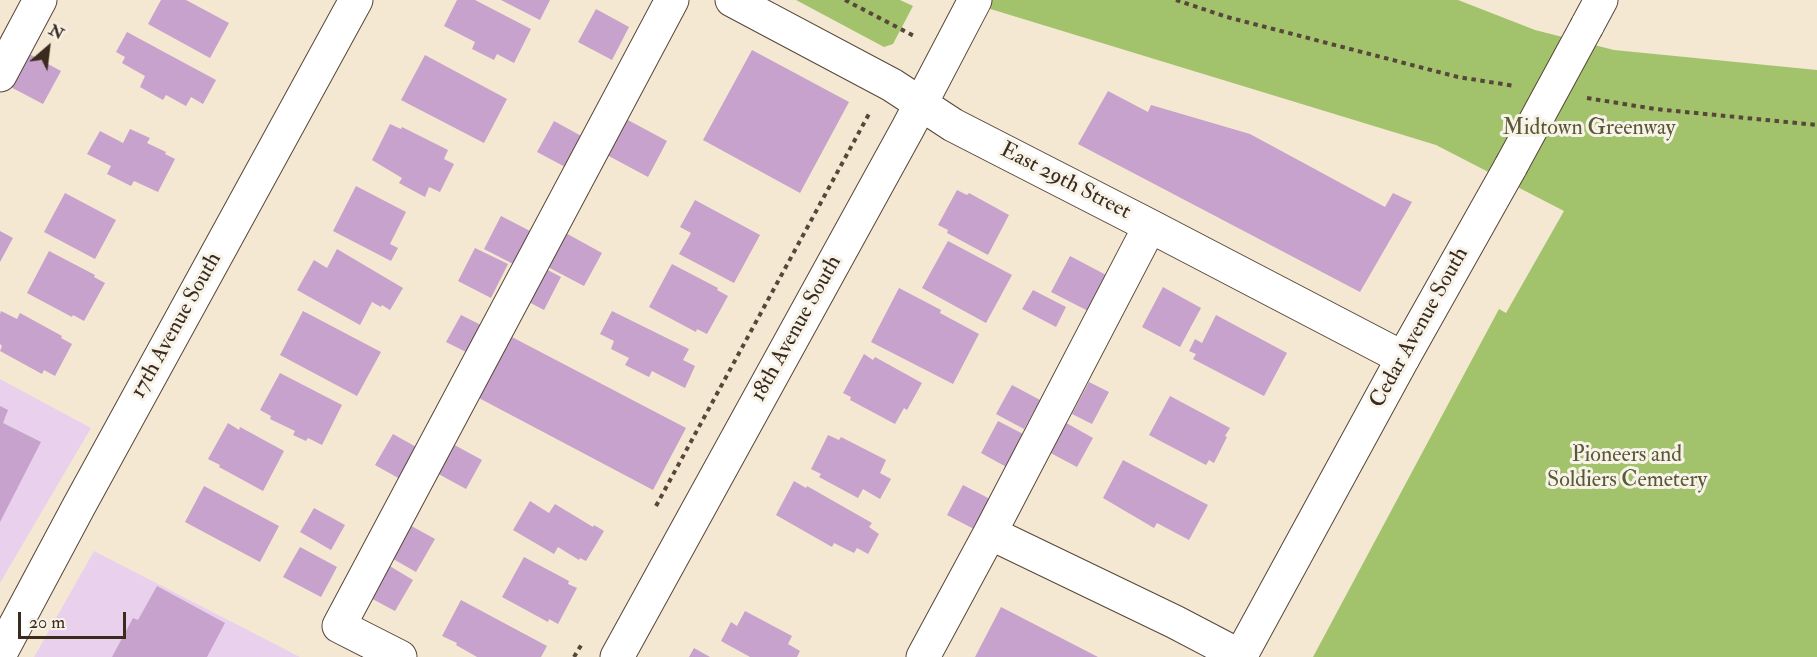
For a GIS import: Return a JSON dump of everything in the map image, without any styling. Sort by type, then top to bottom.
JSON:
[{"type":"street","points":[[0,75],[40,0]]},
{"type":"street","name":"17th Avenue South","points":[[0,654],[356,0]]},
{"type":"street","points":[[400,657],[339,627],[672,0]]},
{"type":"street","name":"East 29th Street","points":[[732,0],[892,86],[953,125],[1403,358]]},
{"type":"street","name":"18th Avenue South","points":[[617,657],[972,6]]},
{"type":"street","name":"Cedar Avenue South","points":[[1240,657],[1594,13]]},
{"type":"street","points":[[923,657],[1150,226]]},
{"type":"street","points":[[990,533],[1175,622],[1240,657]]},
{"type":"path","points":[[845,0],[918,38]]},
{"type":"path","points":[[1176,0],[1227,17],[1458,77],[1522,87]]},
{"type":"path","points":[[1579,96],[1655,109],[1817,125]]},
{"type":"path","points":[[655,509],[872,109]]},
{"type":"path","points":[[574,657],[586,636]]},
{"type":"shaded area","points":[[0,379],[91,428],[0,583]]},
{"type":"shaded area","points":[[94,551],[300,657],[34,657]]},
{"type":"green space","points":[[796,0],[900,0],[913,6],[893,44],[884,47]]},
{"type":"green space","name":"Pioneers and Soldiers Cemetery","points":[[961,0],[1458,0],[1535,30],[1614,50],[1817,70],[1817,657],[1313,657],[1499,309],[1506,313],[1564,211],[1436,145]]},
{"type":"building","points":[[161,0],[186,0],[229,23],[210,58],[148,24]]},
{"type":"building","points":[[457,0],[475,0],[531,29],[514,63],[497,54],[494,60],[472,49],[475,42],[444,26]]},
{"type":"building","points":[[501,0],[550,0],[540,20]]},
{"type":"building","points":[[596,9],[629,27],[612,60],[578,42]]},
{"type":"building","points":[[127,32],[216,80],[203,104],[191,97],[186,106],[166,95],[163,100],[140,87],[145,76],[122,63],[125,57],[116,52]]},
{"type":"building","points":[[20,49],[61,71],[43,104],[3,83]]},
{"type":"building","points":[[752,50],[849,102],[800,193],[703,140]]},
{"type":"building","points":[[425,55],[507,99],[484,143],[401,100]]},
{"type":"building","points":[[1108,91],[1148,112],[1151,105],[1250,134],[1385,207],[1393,193],[1412,202],[1360,292],[1078,144]]},
{"type":"building","points":[[626,119],[667,141],[648,177],[607,155]]},
{"type":"building","points":[[554,121],[585,138],[569,169],[537,152]]},
{"type":"building","points":[[390,124],[401,129],[402,127],[448,150],[444,159],[454,164],[440,192],[429,187],[425,197],[399,183],[402,178],[372,160]]},
{"type":"building","points":[[130,129],[150,138],[147,143],[175,159],[158,192],[134,181],[131,186],[107,174],[111,166],[87,154],[100,131],[123,143]]},
{"type":"building","points":[[356,186],[406,212],[390,244],[398,248],[391,261],[333,231]]},
{"type":"building","points":[[957,190],[967,195],[969,193],[1009,215],[988,255],[947,233],[948,230],[938,225]]},
{"type":"building","points":[[65,193],[116,220],[95,259],[44,232]]},
{"type":"building","points":[[695,200],[760,235],[734,283],[679,254],[691,233],[680,227]]},
{"type":"building","points":[[501,216],[534,233],[517,266],[484,249]]},
{"type":"building","points":[[0,231],[13,238],[0,262]]},
{"type":"building","points":[[562,231],[602,253],[584,286],[544,265]]},
{"type":"building","points":[[948,241],[1012,275],[986,323],[922,288]]},
{"type":"building","points":[[475,248],[508,264],[491,298],[458,281]]},
{"type":"building","points":[[337,249],[403,288],[390,310],[372,302],[360,325],[297,290],[314,260],[327,268]]},
{"type":"building","points":[[49,251],[95,275],[94,277],[105,283],[84,321],[27,293]]},
{"type":"building","points":[[1070,256],[1108,276],[1090,312],[1051,292]]},
{"type":"building","points":[[672,264],[718,288],[717,290],[728,296],[707,334],[697,329],[696,332],[649,307]]},
{"type":"building","points":[[542,267],[561,277],[544,310],[525,300]]},
{"type":"building","points":[[1163,287],[1201,308],[1180,347],[1142,327]]},
{"type":"building","points":[[899,288],[941,310],[940,313],[979,334],[953,384],[871,342]]},
{"type":"building","points":[[1033,290],[1066,307],[1056,327],[1022,309]]},
{"type":"building","points":[[1,311],[17,319],[20,313],[72,344],[55,376],[44,370],[42,374],[0,351],[2,346],[0,344]]},
{"type":"building","points":[[303,311],[381,352],[357,396],[280,355]]},
{"type":"building","points":[[612,311],[689,349],[683,360],[695,366],[685,388],[652,371],[649,377],[625,365],[629,358],[611,349],[614,341],[600,334]]},
{"type":"building","points":[[461,315],[485,327],[470,354],[446,342]]},
{"type":"building","points":[[1216,315],[1287,353],[1264,396],[1193,359],[1196,354],[1189,351],[1195,339],[1202,343]]},
{"type":"building","points":[[510,336],[686,428],[653,490],[477,397]]},
{"type":"building","points":[[864,354],[873,360],[875,357],[922,383],[907,410],[904,408],[895,424],[850,400],[851,397],[843,393]]},
{"type":"building","points":[[280,373],[342,405],[322,445],[308,438],[306,441],[293,435],[295,431],[270,419],[271,416],[260,410]]},
{"type":"building","points":[[1089,382],[1109,392],[1092,424],[1072,414]]},
{"type":"building","points":[[1012,385],[1040,400],[1024,429],[996,414]]},
{"type":"building","points":[[1170,396],[1230,428],[1214,463],[1209,460],[1206,465],[1149,435]]},
{"type":"building","points":[[0,406],[8,410],[3,423],[41,442],[0,522]]},
{"type":"building","points":[[1061,420],[1093,438],[1077,467],[1045,450]]},
{"type":"building","points":[[998,421],[1027,436],[1010,469],[981,453]]},
{"type":"building","points":[[228,423],[284,451],[263,491],[208,459]]},
{"type":"building","points":[[393,434],[418,448],[400,479],[375,465]]},
{"type":"building","points":[[828,435],[839,440],[841,437],[886,460],[880,473],[891,479],[880,499],[863,489],[858,498],[819,477],[821,474],[811,469]]},
{"type":"building","points":[[449,442],[482,460],[466,489],[433,471]]},
{"type":"building","points":[[1123,460],[1208,505],[1189,540],[1157,523],[1154,528],[1103,498]]},
{"type":"building","points":[[794,481],[872,523],[869,527],[879,534],[868,554],[857,548],[854,553],[834,543],[832,547],[776,515]]},
{"type":"building","points":[[963,485],[990,499],[974,529],[947,515]]},
{"type":"building","points":[[204,486],[279,526],[260,562],[185,522]]},
{"type":"building","points":[[530,501],[549,513],[555,504],[593,527],[594,525],[604,531],[586,561],[580,558],[579,560],[558,547],[554,554],[513,530]]},
{"type":"building","points":[[314,508],[345,525],[331,550],[300,532]]},
{"type":"building","points":[[406,523],[435,539],[416,572],[388,556]]},
{"type":"building","points":[[300,547],[337,567],[321,597],[283,577]]},
{"type":"building","points":[[524,557],[569,581],[568,584],[577,588],[558,624],[549,619],[548,622],[502,597]]},
{"type":"building","points":[[383,562],[413,580],[395,611],[365,595]]},
{"type":"building","points":[[157,586],[225,623],[207,657],[112,657],[133,618],[138,620]]},
{"type":"building","points":[[461,600],[547,646],[541,657],[477,657],[442,636]]},
{"type":"building","points":[[1001,607],[1098,657],[975,657]]},
{"type":"building","points":[[745,611],[792,636],[788,644],[800,651],[797,657],[750,657],[721,641],[731,622],[737,626]]},
{"type":"building","points":[[694,648],[710,657],[689,657]]},
{"type":"park label","name":"Midtown Greenway","points":[[1589,129]]}]
